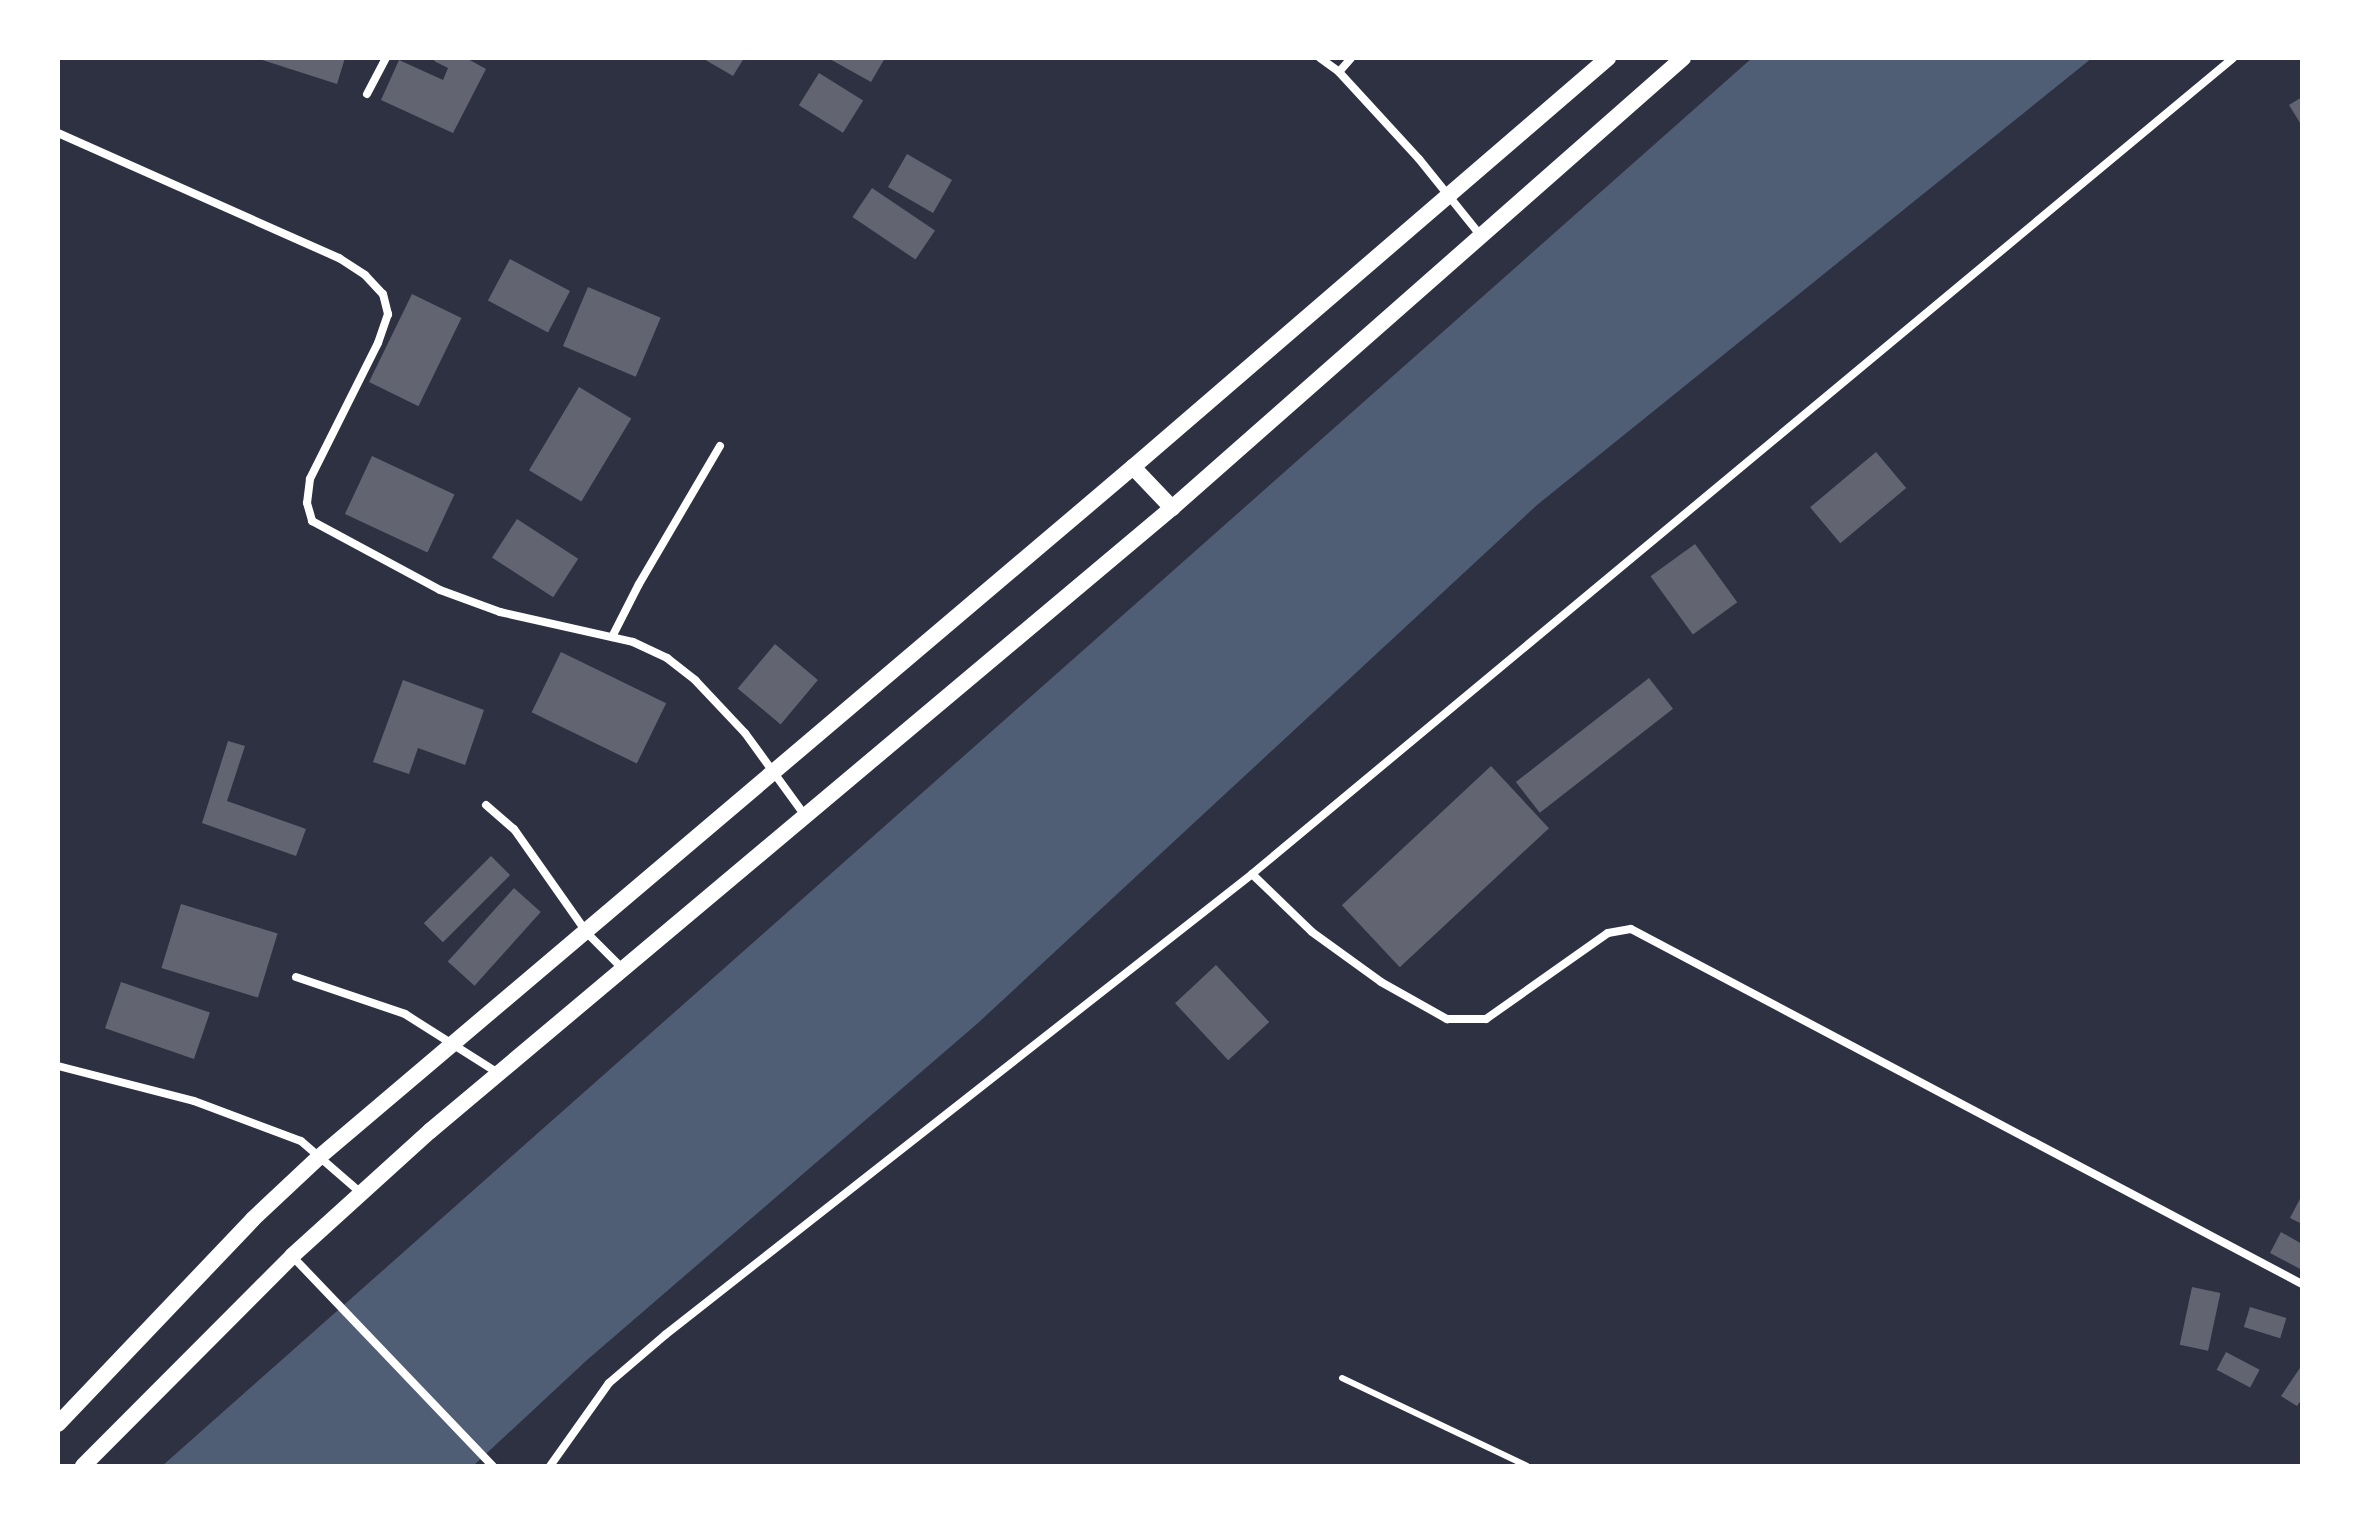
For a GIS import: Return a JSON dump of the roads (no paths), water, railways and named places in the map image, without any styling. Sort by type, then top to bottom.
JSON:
[{"type":"main road","points":[[58,1424],[253,1219],[318,1158],[587,933],[1608,58]]},
{"type":"main road","points":[[83,1466],[292,1256],[361,1193],[499,1073],[1172,508],[1683,58]]},
{"type":"main road","points":[[1133,467],[1172,508]]},
{"type":"street","points":[[367,94],[386,58]]},
{"type":"street","points":[[1320,58],[1339,72],[1419,159],[1480,235]]},
{"type":"street","points":[[1339,72],[1351,58]]},
{"type":"street","points":[[550,1466],[609,1383],[665,1335],[1252,874],[2233,58]]},
{"type":"street","points":[[58,133],[339,258],[365,275],[383,294],[388,314],[378,343],[310,479],[307,503],[312,521],[440,590],[500,612],[633,642],[667,658],[695,680],[745,733],[806,817]]},
{"type":"street","points":[[612,637],[639,584],[720,446]]},
{"type":"street","points":[[486,805],[514,829],[587,933],[624,970]]},
{"type":"street","points":[[1252,874],[1312,932],[1381,982],[1447,1019],[1486,1019],[1608,933],[1631,929],[2302,1284]]},
{"type":"street","points":[[296,977],[405,1014],[499,1073]]},
{"type":"street","points":[[58,1066],[194,1101],[301,1141],[361,1193]]},
{"type":"street","points":[[292,1256],[327,1297],[493,1466]]},
{"type":"lane","points":[[1342,1378],[1527,1466]]},
{"type":"water","points":[[1752,58],[2092,58],[1537,505],[978,1023],[587,1360],[473,1466],[162,1466]]}]
